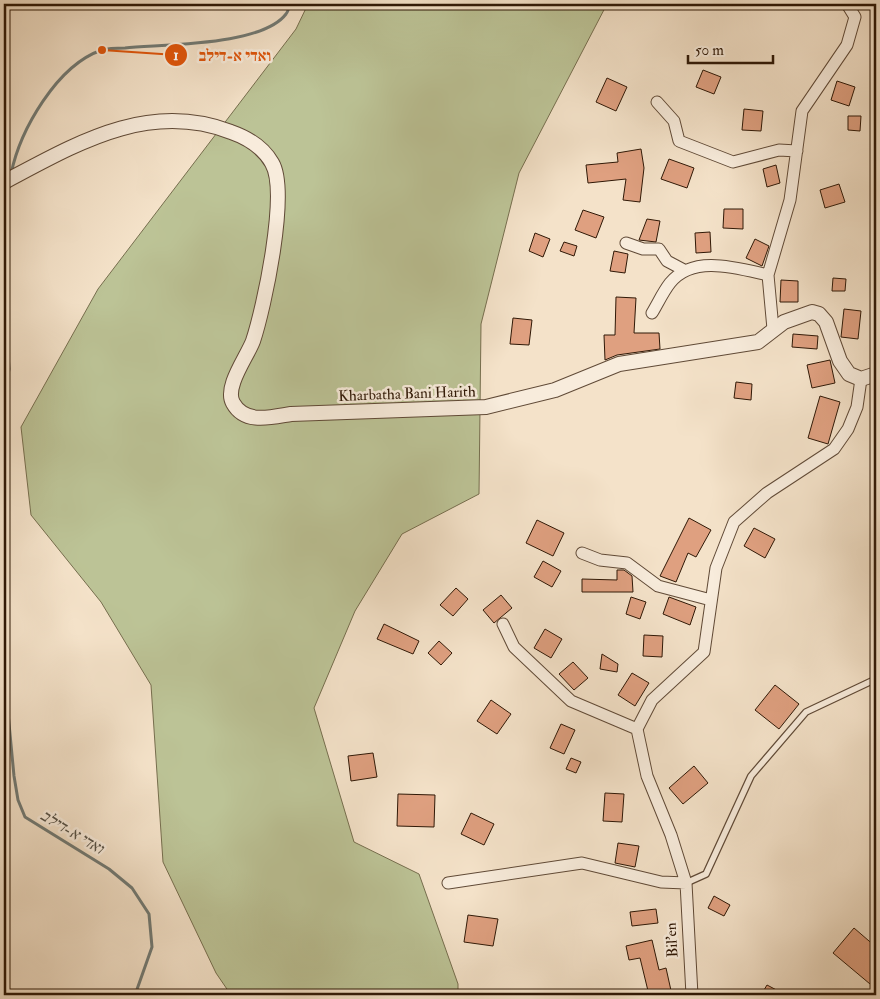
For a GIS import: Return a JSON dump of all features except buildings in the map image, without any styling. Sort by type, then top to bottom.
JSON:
[{"type":"street","points":[[847,4],[855,17],[847,45],[802,111],[790,200],[768,275],[773,329],[801,314],[812,312],[819,314],[826,322],[840,361],[849,374],[861,379],[876,374]]},
{"type":"street","points":[[657,102],[674,121],[680,141],[733,162],[780,150],[797,151]]},
{"type":"street","name":"Kharbatha Bani Harith","points":[[4,182],[107,131],[153,121],[200,123],[246,138],[261,149],[273,164],[278,178],[276,233],[261,312],[252,342],[230,391],[232,402],[247,417],[265,418],[291,414],[486,407],[555,390],[619,364],[747,346],[758,342],[773,329]]},
{"type":"street","points":[[626,243],[643,249],[659,249],[667,260],[684,270]]},
{"type":"street","points":[[652,313],[671,283],[684,270],[720,264],[768,275]]},
{"type":"street","points":[[503,624],[514,647],[571,701],[637,729],[652,700],[704,652],[716,568],[734,522],[768,493],[834,449],[848,429],[856,407],[861,379]]},
{"type":"street","points":[[582,553],[600,560],[627,563],[658,586],[711,600]]},
{"type":"street","name":"Bil'en","points":[[637,729],[647,776],[671,835],[686,883],[692,995]]},
{"type":"street","points":[[448,882],[582,863],[661,882],[686,883]]},
{"type":"lane","points":[[686,883],[706,874],[751,776],[806,712],[876,679]]},
{"type":"green space","points":[[308,4],[607,4],[519,173],[481,324],[479,494],[402,534],[355,611],[314,708],[354,842],[419,874],[458,984],[458,995],[231,995],[216,973],[163,862],[151,685],[101,602],[31,515],[21,427],[98,289],[296,29]]},
{"type":"waterway","name":"ואדי א-דילב","points":[[11,174],[23,138],[43,101],[56,84],[86,58],[108,49],[186,44],[235,38],[274,24],[287,13],[290,4]]},
{"type":"waterway","name":"ואדי א-דילב","points":[[4,213],[9,185]]},
{"type":"waterway","name":"ואדי א-דילב","points":[[4,293],[9,369],[4,398]]},
{"type":"waterway","name":"ואדי א-דילב","points":[[4,671],[14,776],[18,800],[25,817],[109,869],[132,888],[149,914],[152,947],[135,995]]},
{"type":"place","name":"ואדי א-דילב","points":[[102,50]]}]
